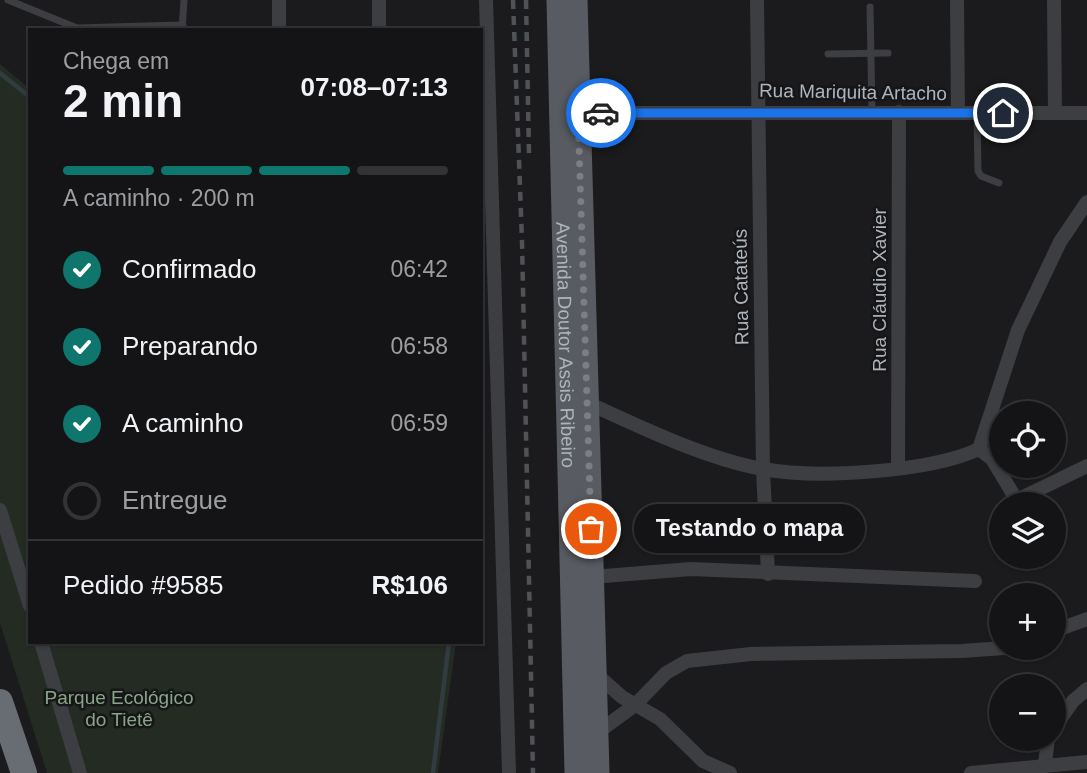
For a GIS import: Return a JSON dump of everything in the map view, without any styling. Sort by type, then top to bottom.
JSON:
[{"type":"highway","points":[[0,702],[24,773]]},
{"type":"main road","name":"Avenida Doutor Assis Ribeiro","points":[[558,0],[576,773]]},
{"type":"main road","name":"Avenida Doutor Assis Ribeiro","points":[[576,0],[598,773]]},
{"type":"main road","points":[[565,376],[588,403]]},
{"type":"street","points":[[279,0],[279,28]]},
{"type":"street","points":[[379,0],[379,28]]},
{"type":"street","points":[[486,0],[488,263],[509,773]]},
{"type":"street","name":"Rua Catateús","points":[[757,0],[763,469],[768,574]]},
{"type":"street","points":[[957,0],[958,113]]},
{"type":"street","points":[[1054,0],[1055,112]]},
{"type":"street","name":"Rua Mariquita Artacho","points":[[578,113],[758,110],[1087,113]]},
{"type":"street","name":"Rua Cláudio Xavier","points":[[898,467],[899,112]]},
{"type":"street","points":[[588,403],[647,430],[763,469],[840,472],[898,467],[965,456],[979,449],[1018,330],[1060,242],[1087,202]]},
{"type":"street","points":[[979,449],[992,458],[1012,492]]},
{"type":"street","points":[[1037,492],[1087,466]]},
{"type":"street","points":[[0,510],[28,600]]},
{"type":"street","points":[[592,577],[691,569],[768,574],[911,576],[975,581]]},
{"type":"street","points":[[1066,627],[1087,619]]},
{"type":"street","points":[[42,644],[80,773]]},
{"type":"street","points":[[598,733],[635,705],[666,673],[687,661],[705,657],[989,648]]},
{"type":"street","points":[[596,674],[635,705],[660,719],[703,761],[730,773]]},
{"type":"street","points":[[1066,711],[1087,689]]},
{"type":"street","points":[[971,773],[1087,762]]},
{"type":"lane","points":[[8,0],[77,28],[183,27],[184,0]]},
{"type":"lane","points":[[870,7],[872,111]]},
{"type":"lane","name":"Rua Mariquita Artacho","points":[[828,54],[888,53]]},
{"type":"lane","points":[[977,113],[978,171],[981,176],[999,183]]},
{"type":"green space","name":"Parque Ecológico do Tietê","points":[[0,64],[28,87],[28,644],[456,644],[438,773],[47,773],[0,623]]},
{"type":"waterway","points":[[0,73],[28,95]]},
{"type":"waterway","points":[[433,773],[449,644]]},
{"type":"railway","points":[[513,0],[522,241],[533,773]]},
{"type":"railway","points":[[526,0],[529,154]]},
{"type":"way so far","points":[[591,529],[578,113],[601,113]]},
{"type":"place","name":"Testando o mapa","points":[[591,529]]},
{"type":"route","points":[[601,113],[758,110],[1003,113]]}]
